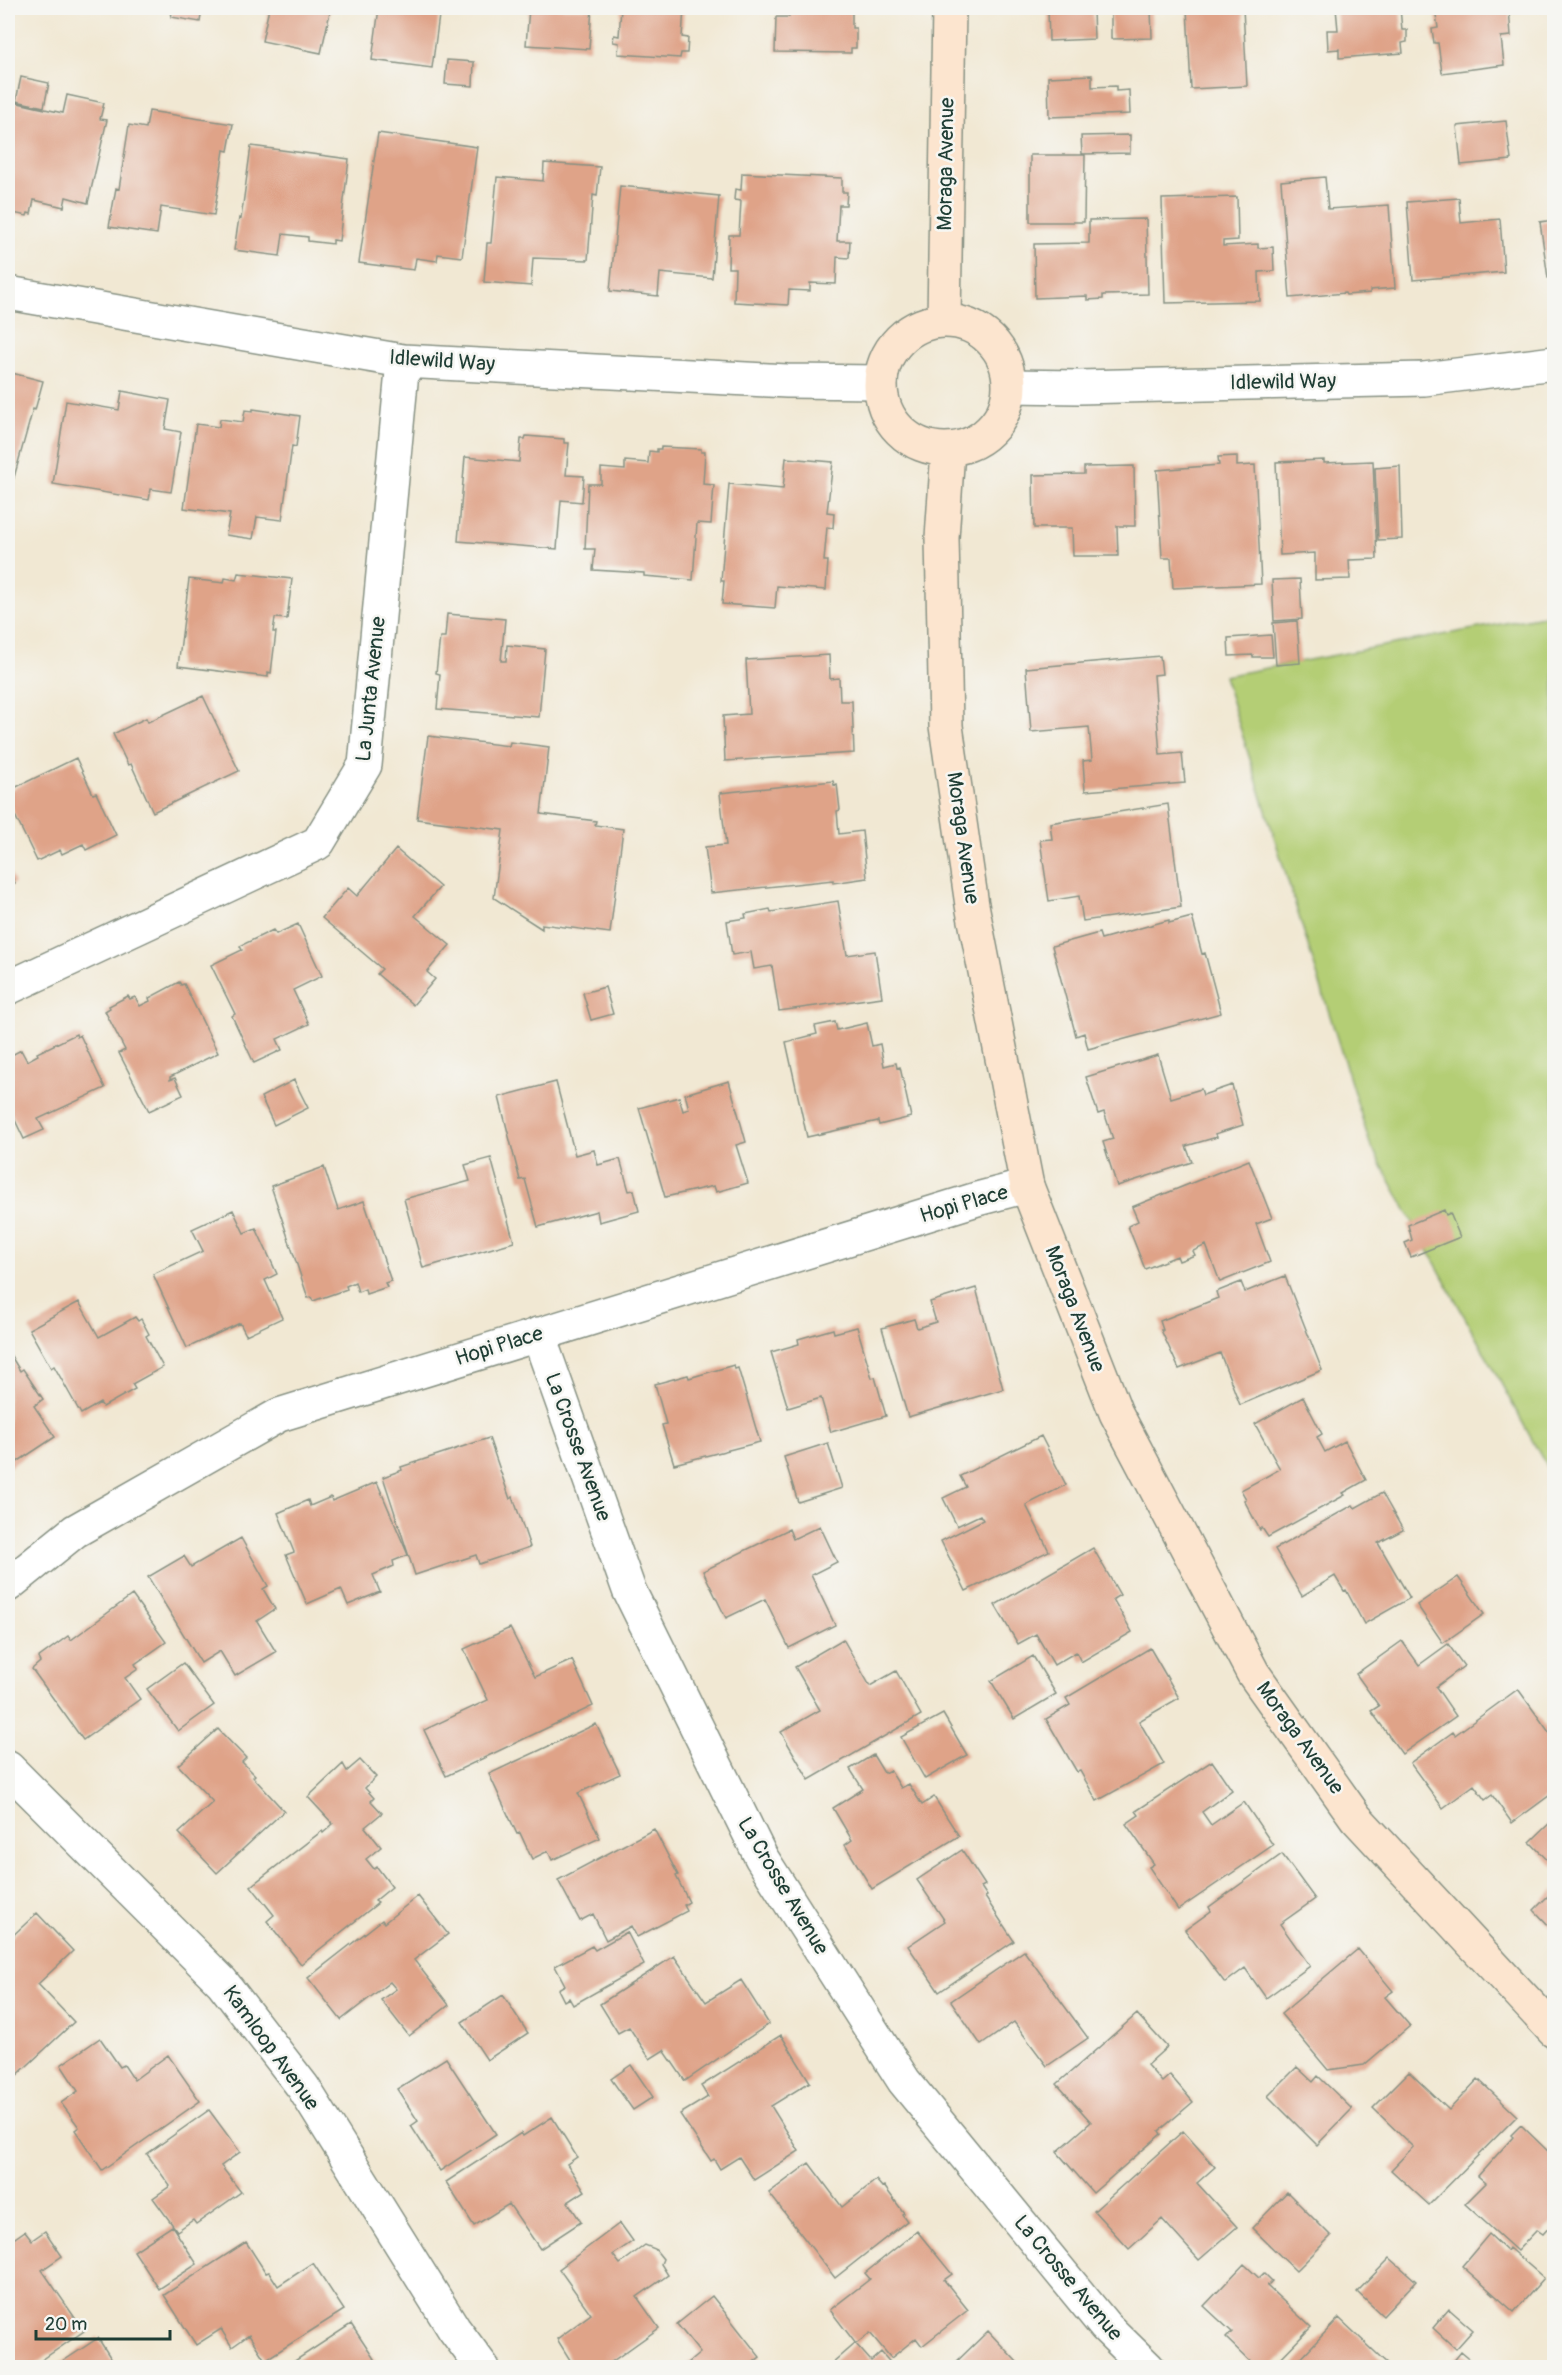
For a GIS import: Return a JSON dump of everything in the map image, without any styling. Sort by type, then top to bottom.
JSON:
[{"type":"main road","name":"Moraga Avenue","points":[[944,320],[949,8]]},
{"type":"main road","points":[[944,320],[965,324],[983,333],[998,347],[1007,365],[1010,386],[1007,405],[998,422],[984,437],[967,446],[948,450],[926,448],[907,438],[892,422],[883,404],[881,382],[885,363],[894,346],[908,332],[926,324],[944,320]]},
{"type":"main road","name":"Moraga Avenue","points":[[948,450],[942,538],[946,726],[972,905],[1027,1186],[1116,1413],[1253,1673],[1356,1818],[1554,2031]]},
{"type":"street","name":"Idlewild Way","points":[[8,293],[403,361],[788,381],[881,382]]},
{"type":"street","name":"La Junta Avenue","points":[[8,988],[318,843],[365,765],[403,361]]},
{"type":"street","name":"Idlewild Way","points":[[1010,386],[1078,387],[1425,379],[1554,363]]},
{"type":"street","name":"Hopi Place","points":[[8,1585],[75,1531],[279,1415],[977,1199],[1027,1186]]},
{"type":"street","name":"La Crosse Avenue","points":[[538,1334],[629,1590],[761,1857],[904,2081],[1105,2326],[1148,2367]]},
{"type":"street","name":"Kamloop Avenue","points":[[8,1768],[222,1982],[303,2087],[454,2329],[483,2367]]},
{"type":"green space","points":[[1554,614],[1554,1480],[1370,1144],[1224,676]]},
{"type":"building","points":[[173,8],[202,8],[200,22],[171,17]]},
{"type":"building","points":[[269,8],[331,8],[321,53],[262,41]]},
{"type":"building","points":[[379,8],[440,8],[432,68],[372,60]]},
{"type":"building","points":[[529,8],[592,8],[589,49],[526,45]]},
{"type":"building","points":[[621,8],[684,8],[682,37],[688,38],[687,53],[681,53],[680,58],[618,54],[619,43],[613,42],[614,35],[619,36]]},
{"type":"building","points":[[789,8],[852,8],[852,28],[856,28],[856,48],[851,48],[851,53],[775,52],[776,17],[789,17]]},
{"type":"building","points":[[1048,8],[1110,9],[1093,10],[1094,39],[1049,41]]},
{"type":"building","points":[[1111,8],[1151,8],[1152,38],[1111,39]]},
{"type":"building","points":[[1187,8],[1243,8],[1247,86],[1191,89]]},
{"type":"building","points":[[1336,8],[1400,8],[1402,30],[1407,30],[1407,42],[1402,43],[1403,53],[1339,58],[1339,49],[1328,50],[1327,30],[1338,30]]},
{"type":"building","points":[[1435,8],[1509,8],[1511,36],[1501,37],[1504,65],[1442,73],[1438,43],[1434,43],[1432,29],[1438,28]]},
{"type":"building","points":[[447,60],[474,62],[473,86],[445,84]]},
{"type":"building","points":[[1092,75],[1092,87],[1116,86],[1116,91],[1129,90],[1130,114],[1049,117],[1048,77]]},
{"type":"building","points":[[21,77],[49,83],[44,107],[16,101]]},
{"type":"building","points":[[67,95],[104,103],[100,119],[107,120],[88,203],[66,197],[64,207],[34,200],[31,214],[28,213],[27,216],[8,212],[9,101],[63,113]]},
{"type":"building","points":[[149,111],[233,124],[228,151],[224,150],[214,215],[161,207],[157,234],[109,227],[116,188],[119,189],[129,125],[146,128]]},
{"type":"building","points":[[1506,121],[1511,160],[1461,165],[1457,126]]},
{"type":"building","points":[[378,133],[477,147],[462,257],[438,254],[437,261],[416,258],[414,270],[359,263]]},
{"type":"building","points":[[1130,135],[1130,153],[1082,154],[1081,136]]},
{"type":"building","points":[[251,146],[349,159],[339,241],[333,240],[333,244],[308,241],[308,237],[283,234],[280,256],[234,250],[239,218],[241,219]]},
{"type":"building","points":[[1030,155],[1085,155],[1084,222],[1030,222]]},
{"type":"building","points":[[544,163],[600,167],[597,196],[593,195],[588,260],[533,258],[531,286],[484,282],[487,243],[491,243],[497,177],[543,181]]},
{"type":"building","points":[[742,173],[842,178],[842,192],[847,192],[846,205],[839,205],[837,241],[850,241],[849,258],[837,257],[836,284],[810,283],[810,291],[789,290],[788,305],[734,302],[735,268],[728,268],[729,235],[739,235],[741,201],[734,200],[735,189],[741,190]]},
{"type":"building","points":[[1325,177],[1328,209],[1389,205],[1395,288],[1370,290],[1370,293],[1290,298],[1281,181]]},
{"type":"building","points":[[620,186],[719,196],[712,278],[660,273],[658,296],[610,291]]},
{"type":"building","points":[[1237,197],[1238,240],[1223,241],[1223,246],[1258,244],[1258,248],[1273,247],[1274,271],[1259,272],[1260,301],[1165,303],[1162,199]]},
{"type":"building","points":[[1459,198],[1461,223],[1500,219],[1504,272],[1413,280],[1407,202]]},
{"type":"building","points":[[1146,219],[1148,294],[1103,295],[1103,299],[1087,300],[1087,296],[1035,298],[1034,244],[1089,243],[1089,220]]},
{"type":"building","points":[[1554,220],[1554,277],[1548,278],[1540,222]]},
{"type":"building","points":[[8,372],[43,381],[13,481],[8,479]]},
{"type":"building","points":[[122,391],[170,400],[165,429],[181,432],[171,492],[151,489],[149,500],[53,484],[66,401],[119,410]]},
{"type":"building","points":[[253,409],[300,416],[296,447],[292,446],[282,520],[257,517],[253,539],[226,535],[230,514],[184,508],[196,424],[219,427],[220,419],[243,422],[245,410],[253,411]]},
{"type":"building","points":[[526,436],[564,439],[564,443],[569,443],[566,475],[584,476],[582,502],[561,500],[557,549],[458,541],[465,457],[519,462],[521,439],[525,439]]},
{"type":"building","points":[[661,447],[701,449],[701,452],[705,452],[703,484],[714,485],[711,524],[697,523],[693,580],[644,576],[644,573],[593,570],[595,549],[585,549],[588,484],[601,484],[601,468],[625,470],[625,461],[648,463],[649,451],[657,452],[657,449]]},
{"type":"building","points":[[1237,456],[1237,466],[1255,465],[1261,584],[1173,588],[1171,558],[1162,558],[1157,470],[1219,465],[1218,457]]},
{"type":"building","points":[[786,458],[833,462],[827,512],[834,513],[833,528],[827,527],[824,561],[828,561],[826,590],[777,586],[775,608],[722,604],[724,581],[721,581],[729,484],[783,489]]},
{"type":"building","points":[[1324,460],[1324,463],[1373,461],[1377,559],[1349,560],[1350,579],[1315,580],[1315,553],[1280,555],[1276,462]]},
{"type":"building","points":[[1134,466],[1135,526],[1117,526],[1118,556],[1073,556],[1072,528],[1034,528],[1033,475],[1084,474],[1084,467]]},
{"type":"building","points":[[1400,466],[1402,539],[1378,540],[1375,468]]},
{"type":"building","points":[[238,573],[292,579],[287,619],[275,618],[273,632],[276,632],[271,673],[268,672],[268,677],[178,666],[189,579],[224,583],[225,578],[236,580]]},
{"type":"building","points":[[1300,579],[1302,619],[1274,621],[1272,580]]},
{"type":"building","points":[[447,614],[505,619],[501,661],[506,661],[507,645],[545,649],[539,717],[437,709],[440,674],[436,673],[440,637],[445,637]]},
{"type":"building","points":[[1297,621],[1300,663],[1276,665],[1273,623]]},
{"type":"building","points":[[1271,635],[1273,657],[1229,656],[1228,638]]},
{"type":"building","points":[[829,655],[830,679],[839,678],[840,701],[852,701],[854,753],[725,761],[723,716],[749,714],[746,660]]},
{"type":"building","points":[[1160,656],[1162,674],[1154,675],[1160,755],[1182,753],[1185,783],[1085,791],[1083,761],[1092,760],[1089,727],[1031,732],[1026,668]]},
{"type":"building","points":[[203,696],[239,771],[153,812],[131,764],[128,765],[113,734],[146,718],[148,722]]},
{"type":"building","points":[[428,736],[509,746],[510,742],[549,747],[541,814],[596,821],[595,825],[623,829],[610,933],[542,924],[542,929],[494,898],[503,830],[417,819]]},
{"type":"building","points":[[76,758],[116,835],[86,850],[83,844],[62,854],[60,850],[37,861],[8,801],[8,791]]},
{"type":"building","points":[[833,781],[834,785],[837,784],[840,810],[837,811],[839,834],[862,831],[867,878],[711,893],[705,847],[726,845],[720,793]]},
{"type":"building","points":[[1168,804],[1181,907],[1083,921],[1079,896],[1049,901],[1040,840],[1052,839],[1050,823]]},
{"type":"building","points":[[396,849],[440,887],[415,916],[450,945],[427,972],[435,979],[413,1005],[377,974],[382,969],[322,918],[348,888],[357,896]]},
{"type":"building","points":[[8,869],[15,883],[8,887]]},
{"type":"building","points":[[838,901],[847,955],[875,951],[882,997],[779,1011],[772,966],[754,969],[751,952],[732,955],[727,921],[746,918],[745,914],[770,909],[771,912]]},
{"type":"building","points":[[1192,917],[1202,954],[1205,953],[1221,1013],[1088,1049],[1084,1033],[1076,1036],[1052,946],[1099,933],[1101,939],[1169,920],[1169,923]]},
{"type":"building","points":[[298,924],[322,976],[293,990],[309,1024],[277,1039],[282,1050],[254,1063],[232,1016],[235,1014],[211,965],[242,950],[240,946],[273,930],[276,934]]},
{"type":"building","points":[[179,982],[181,985],[184,984],[218,1053],[170,1077],[170,1080],[175,1078],[183,1095],[149,1111],[119,1053],[125,1050],[105,1011],[110,1008],[109,1006],[128,996],[130,999],[135,997],[140,1006],[150,1001],[149,998]]},
{"type":"building","points":[[605,987],[613,1014],[591,1020],[583,993]]},
{"type":"building","points":[[835,1022],[837,1030],[867,1023],[872,1046],[880,1044],[884,1066],[896,1063],[897,1068],[900,1067],[911,1117],[879,1125],[878,1121],[807,1137],[786,1042],[817,1034],[815,1026]]},
{"type":"building","points":[[76,1034],[77,1037],[80,1035],[105,1088],[38,1119],[44,1130],[24,1139],[12,1114],[9,1115],[8,1112],[8,1057],[21,1050],[27,1061],[38,1055],[37,1053]]},
{"type":"building","points":[[1158,1055],[1171,1098],[1201,1089],[1203,1095],[1232,1085],[1243,1125],[1215,1134],[1217,1137],[1186,1146],[1192,1162],[1117,1186],[1103,1142],[1113,1139],[1104,1112],[1098,1114],[1086,1077]]},
{"type":"building","points":[[294,1080],[308,1108],[274,1125],[261,1097]]},
{"type":"building","points":[[729,1081],[746,1142],[736,1145],[748,1183],[716,1192],[714,1186],[665,1197],[639,1108],[679,1097],[683,1111],[689,1109],[685,1094]]},
{"type":"building","points":[[556,1082],[575,1155],[594,1150],[598,1165],[620,1159],[629,1191],[634,1190],[639,1211],[599,1222],[597,1211],[538,1227],[525,1179],[520,1180],[499,1097]]},
{"type":"building","points":[[491,1158],[514,1242],[423,1268],[404,1199],[470,1181],[465,1165]]},
{"type":"building","points":[[1249,1160],[1272,1218],[1256,1224],[1270,1262],[1220,1282],[1206,1245],[1193,1251],[1195,1255],[1179,1261],[1177,1256],[1145,1269],[1128,1226],[1138,1221],[1132,1207]]},
{"type":"building","points":[[324,1167],[338,1210],[364,1201],[391,1281],[385,1283],[387,1287],[366,1294],[365,1289],[358,1292],[355,1282],[346,1286],[347,1289],[313,1301],[311,1297],[308,1298],[271,1186]]},
{"type":"building","points":[[233,1210],[244,1233],[256,1228],[277,1274],[265,1280],[282,1318],[246,1335],[240,1323],[187,1348],[153,1274],[203,1251],[192,1229]]},
{"type":"building","points":[[1444,1210],[1446,1215],[1450,1213],[1460,1237],[1411,1257],[1405,1243],[1412,1240],[1408,1225]]},
{"type":"building","points":[[1285,1276],[1322,1370],[1240,1405],[1220,1353],[1179,1369],[1161,1330],[1163,1330],[1160,1321],[1218,1298],[1216,1292],[1241,1282],[1245,1292]]},
{"type":"building","points":[[976,1288],[1003,1389],[908,1417],[882,1328],[914,1319],[917,1328],[936,1322],[930,1302]]},
{"type":"building","points":[[79,1302],[99,1337],[135,1317],[138,1321],[141,1319],[149,1334],[146,1336],[163,1367],[132,1384],[135,1389],[103,1407],[100,1403],[81,1414],[54,1366],[51,1368],[29,1329]]},
{"type":"building","points":[[857,1327],[886,1416],[831,1432],[821,1398],[788,1408],[771,1352],[799,1344],[798,1339],[833,1329],[834,1333]]},
{"type":"building","points":[[8,1351],[20,1371],[23,1369],[43,1399],[34,1406],[55,1437],[8,1468]]},
{"type":"building","points":[[734,1365],[735,1369],[738,1368],[760,1442],[674,1464],[662,1425],[666,1424],[655,1384],[688,1375],[689,1378]]},
{"type":"building","points":[[1303,1397],[1322,1434],[1317,1437],[1325,1452],[1345,1441],[1366,1480],[1343,1493],[1345,1495],[1268,1537],[1262,1528],[1260,1530],[1241,1490],[1280,1469],[1255,1424]]},
{"type":"building","points":[[1041,1436],[1066,1485],[1026,1505],[1049,1551],[966,1591],[941,1541],[983,1520],[980,1515],[957,1526],[943,1498],[966,1487],[960,1476]]},
{"type":"building","points":[[489,1438],[510,1499],[513,1497],[530,1547],[479,1564],[476,1555],[415,1575],[383,1477],[402,1470],[401,1467]]},
{"type":"building","points":[[828,1443],[842,1488],[798,1502],[784,1457]]},
{"type":"building","points":[[377,1482],[408,1555],[393,1561],[394,1566],[373,1575],[380,1592],[348,1605],[341,1589],[307,1604],[286,1555],[294,1552],[278,1513],[308,1500],[310,1506],[331,1497],[332,1501]]},
{"type":"building","points":[[1382,1493],[1403,1530],[1378,1543],[1410,1598],[1364,1624],[1346,1590],[1344,1591],[1335,1576],[1302,1596],[1275,1549],[1353,1505],[1355,1508]]},
{"type":"building","points":[[820,1526],[837,1562],[811,1575],[835,1625],[789,1648],[765,1599],[726,1618],[703,1571],[789,1529],[793,1539]]},
{"type":"building","points":[[241,1538],[268,1586],[263,1589],[275,1609],[257,1621],[276,1652],[235,1676],[220,1651],[201,1663],[148,1577],[184,1556],[191,1567]]},
{"type":"building","points":[[1093,1548],[1120,1595],[1113,1599],[1132,1632],[1081,1662],[1076,1652],[1054,1665],[1036,1634],[1018,1644],[995,1605]]},
{"type":"building","points":[[1458,1577],[1484,1614],[1443,1643],[1417,1605]]},
{"type":"building","points":[[132,1595],[166,1642],[135,1664],[138,1669],[125,1678],[140,1699],[83,1740],[32,1669],[40,1662],[38,1658],[68,1636],[71,1640]]},
{"type":"building","points":[[510,1628],[535,1677],[572,1660],[593,1706],[446,1776],[424,1730],[488,1700],[464,1649]]},
{"type":"building","points":[[843,1639],[870,1686],[896,1671],[921,1715],[809,1780],[781,1732],[820,1710],[795,1667]]},
{"type":"building","points":[[1402,1641],[1419,1665],[1448,1644],[1464,1666],[1436,1687],[1456,1716],[1402,1754],[1371,1711],[1379,1706],[1356,1674]]},
{"type":"building","points":[[1150,1648],[1179,1698],[1139,1721],[1164,1764],[1097,1801],[1046,1719],[1070,1705],[1066,1698]]},
{"type":"building","points":[[1033,1656],[1056,1694],[1014,1719],[991,1681]]},
{"type":"building","points":[[183,1663],[214,1705],[178,1731],[147,1689]]},
{"type":"building","points":[[1518,1689],[1554,1739],[1554,1792],[1512,1823],[1492,1795],[1485,1800],[1474,1785],[1443,1808],[1410,1763],[1453,1732],[1455,1735]]},
{"type":"building","points":[[943,1714],[967,1755],[925,1779],[901,1737]]},
{"type":"building","points":[[596,1724],[620,1774],[578,1793],[600,1838],[552,1860],[548,1851],[532,1859],[520,1833],[517,1834],[489,1774]]},
{"type":"building","points":[[218,1729],[246,1758],[242,1762],[284,1811],[217,1873],[179,1833],[213,1802],[178,1765]]},
{"type":"building","points":[[873,1755],[884,1773],[890,1770],[901,1788],[909,1784],[922,1805],[934,1797],[959,1836],[872,1889],[845,1845],[852,1840],[833,1808],[863,1789],[850,1769]]},
{"type":"building","points":[[360,1760],[376,1777],[365,1788],[374,1798],[371,1801],[382,1813],[365,1827],[381,1847],[366,1859],[374,1869],[377,1867],[392,1887],[375,1901],[378,1903],[301,1964],[267,1921],[274,1915],[251,1886],[333,1824],[308,1797],[343,1764],[347,1771]]},
{"type":"building","points":[[1212,1761],[1232,1790],[1202,1812],[1211,1825],[1244,1802],[1273,1845],[1178,1910],[1149,1867],[1154,1864],[1126,1824],[1139,1815],[1136,1811]]},
{"type":"building","points":[[1554,1819],[1554,1867],[1530,1842]]},
{"type":"building","points":[[654,1829],[689,1902],[684,1905],[687,1911],[637,1937],[631,1926],[606,1940],[593,1914],[580,1921],[558,1880]]},
{"type":"building","points":[[962,1850],[985,1885],[981,1887],[987,1896],[985,1897],[1014,1941],[939,1992],[908,1946],[945,1921],[917,1880]]},
{"type":"building","points":[[1282,1854],[1315,1899],[1280,1924],[1310,1966],[1266,1998],[1245,1968],[1225,1983],[1185,1930],[1211,1911],[1209,1907]]},
{"type":"building","points":[[1554,1890],[1554,1931],[1534,1910]]},
{"type":"building","points":[[418,1896],[448,1934],[414,1960],[449,2005],[409,2036],[381,2000],[396,1989],[390,1982],[341,2020],[308,1978],[382,1920],[384,1923]]},
{"type":"building","points":[[37,1913],[73,1951],[38,1984],[74,2022],[13,2079],[8,2073],[8,1940]]},
{"type":"building","points":[[627,1932],[644,1965],[573,2005],[569,1998],[564,2001],[558,1989],[565,1985],[555,1966],[592,1946],[595,1950]]},
{"type":"building","points":[[1358,1949],[1393,1991],[1385,1997],[1410,2026],[1364,2065],[1328,2070],[1281,2014]]},
{"type":"building","points":[[1024,1951],[1088,2038],[1047,2066],[1014,2022],[981,2045],[951,2001]]},
{"type":"building","points":[[674,1956],[706,2002],[741,1980],[769,2024],[685,2081],[664,2050],[650,2059],[629,2027],[618,2033],[600,2004]]},
{"type":"building","points":[[503,1995],[528,2033],[487,2060],[462,2022]]},
{"type":"building","points":[[1137,2014],[1167,2047],[1147,2065],[1162,2082],[1170,2075],[1193,2102],[1159,2131],[1161,2134],[1093,2193],[1057,2152],[1091,2122],[1057,2084]]},
{"type":"building","points":[[781,2035],[810,2082],[771,2106],[799,2151],[754,2180],[739,2157],[720,2169],[714,2159],[711,2161],[680,2114],[708,2097],[701,2086]]},
{"type":"building","points":[[100,2038],[120,2067],[124,2065],[134,2080],[168,2055],[200,2101],[102,2170],[75,2130],[79,2127],[61,2103],[78,2091],[61,2065]]},
{"type":"building","points":[[446,2058],[496,2134],[440,2171],[411,2126],[418,2121],[397,2089]]},
{"type":"building","points":[[631,2065],[653,2097],[633,2110],[611,2079]]},
{"type":"building","points":[[1297,2067],[1313,2082],[1318,2076],[1352,2109],[1317,2145],[1268,2096]]},
{"type":"building","points":[[1409,2072],[1449,2110],[1478,2079],[1517,2116],[1429,2205],[1391,2170],[1413,2147],[1373,2108]]},
{"type":"building","points":[[209,2110],[240,2152],[221,2166],[241,2192],[196,2224],[193,2220],[177,2231],[153,2198],[170,2186],[147,2154]]},
{"type":"building","points":[[552,2117],[577,2157],[567,2164],[585,2191],[568,2202],[581,2222],[540,2249],[509,2204],[474,2226],[446,2182],[521,2133],[523,2136]]},
{"type":"building","points":[[1521,2125],[1554,2157],[1554,2222],[1543,2234],[1537,2230],[1517,2251],[1465,2204],[1486,2183],[1478,2176]]},
{"type":"building","points":[[1183,2131],[1215,2167],[1197,2183],[1237,2227],[1199,2260],[1162,2219],[1129,2249],[1094,2211]]},
{"type":"building","points":[[809,2163],[842,2207],[876,2180],[882,2187],[884,2186],[904,2213],[902,2214],[907,2221],[835,2278],[769,2193]]},
{"type":"building","points":[[1287,2192],[1331,2236],[1296,2271],[1252,2228]]},
{"type":"building","points":[[620,2223],[633,2241],[613,2255],[620,2264],[645,2245],[655,2249],[663,2259],[661,2264],[668,2275],[637,2297],[659,2328],[603,2368],[575,2368],[557,2339],[591,2314],[559,2269]]},
{"type":"building","points":[[172,2226],[197,2264],[159,2289],[134,2251]]},
{"type":"building","points":[[25,2231],[32,2240],[45,2231],[62,2256],[42,2270],[84,2331],[30,2368],[8,2368],[8,2323],[11,2321],[8,2316],[8,2239],[10,2237],[12,2240]]},
{"type":"building","points":[[917,2231],[952,2274],[944,2280],[968,2310],[922,2346],[916,2338],[891,2358],[870,2333],[856,2344],[830,2310],[870,2279],[865,2273]]},
{"type":"building","points":[[1489,2234],[1507,2251],[1509,2248],[1544,2278],[1514,2312],[1462,2266]]},
{"type":"building","points":[[246,2242],[266,2273],[269,2272],[278,2286],[313,2263],[344,2310],[265,2360],[249,2335],[232,2347],[221,2329],[196,2345],[164,2295]]},
{"type":"building","points":[[1390,2258],[1416,2281],[1383,2316],[1357,2292]]},
{"type":"building","points":[[1244,2264],[1259,2278],[1264,2273],[1272,2281],[1267,2286],[1311,2327],[1271,2368],[1257,2368],[1226,2338],[1232,2332],[1204,2306]]},
{"type":"building","points":[[712,2296],[760,2357],[746,2368],[682,2368],[700,2353],[677,2324]]},
{"type":"building","points":[[1449,2309],[1473,2330],[1456,2349],[1433,2328]]},
{"type":"building","points":[[1339,2318],[1392,2368],[1291,2368]]},
{"type":"building","points":[[351,2324],[380,2368],[284,2368]]},
{"type":"building","points":[[988,2331],[1018,2363],[1014,2368],[950,2368]]},
{"type":"building","points":[[98,2338],[117,2368],[53,2368]]},
{"type":"building","points":[[855,2343],[871,2361],[881,2352],[895,2368],[833,2368],[831,2364]]},
{"type":"building","points":[[1461,2352],[1480,2368],[1448,2368]]}]
